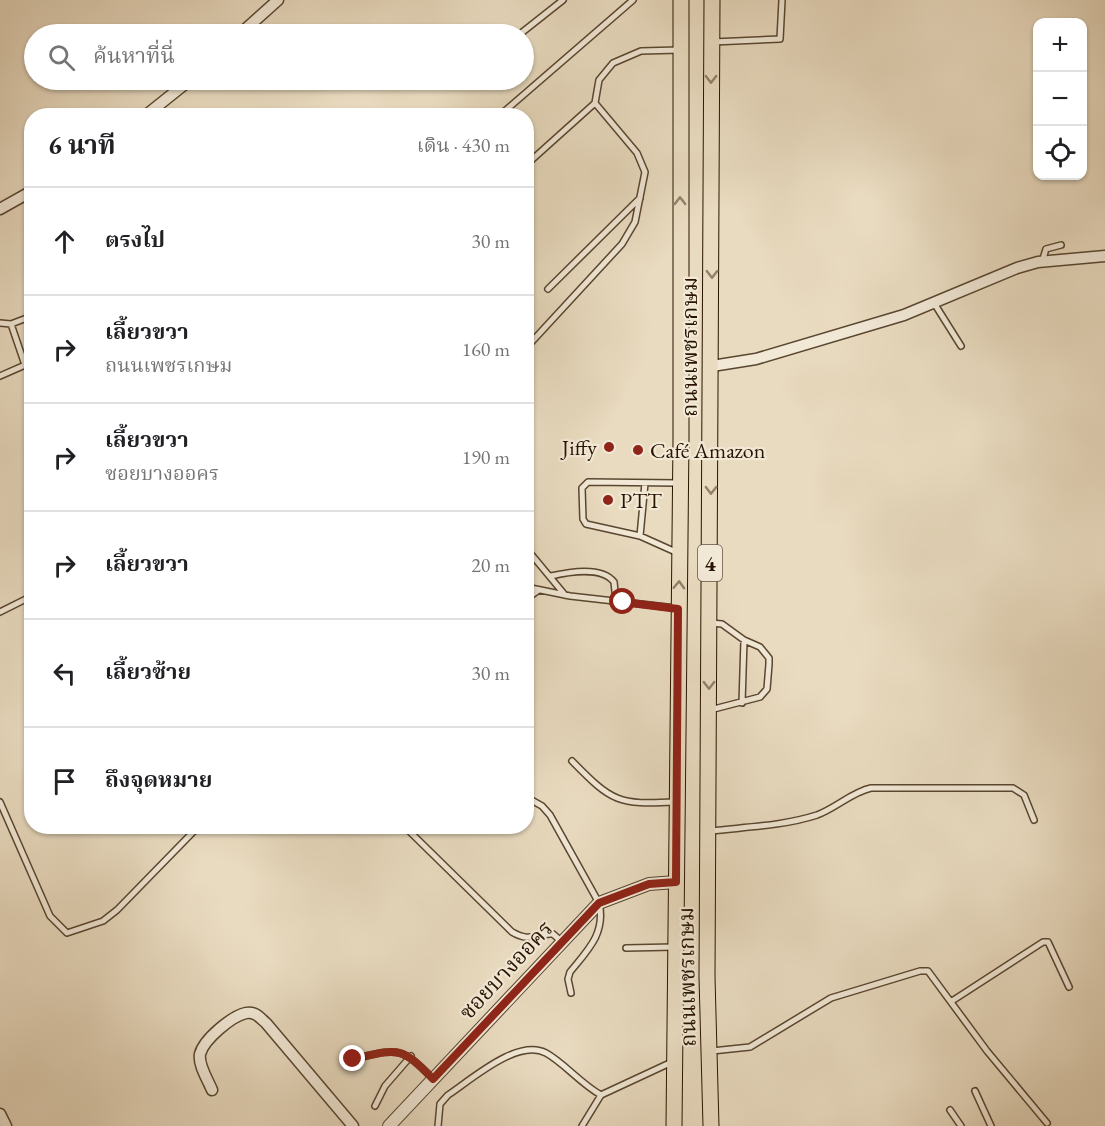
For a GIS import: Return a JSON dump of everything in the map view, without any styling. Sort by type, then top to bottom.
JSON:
[{"type":"main road","name":"ถนนเพชรเกษม","points":[[674,1126],[680,553],[681,0]]},
{"type":"main road","name":"ถนนเพชรเกษม","points":[[711,1126],[707,977],[712,366],[712,0]]},
{"type":"street","points":[[251,24],[278,0]]},
{"type":"street","points":[[156,108],[178,90]]},
{"type":"street","points":[[0,209],[24,196]]},
{"type":"street","points":[[712,366],[756,359],[934,303],[994,276],[1042,262],[1105,256]]},
{"type":"street","name":"ซอยบางออคร","points":[[389,1126],[599,903],[649,884],[676,882]]},
{"type":"street","points":[[212,1090],[200,1054],[207,1042],[233,1019],[246,1013],[255,1014],[266,1023],[353,1126]]},
{"type":"street","points":[[0,1114],[6,1126]]},
{"type":"lane","points":[[533,24],[563,0]]},
{"type":"lane","points":[[534,86],[633,0]]},
{"type":"lane","points":[[712,42],[780,39],[782,0]]},
{"type":"lane","points":[[534,158],[595,103],[599,80],[613,63],[641,51],[681,50]]},
{"type":"lane","points":[[508,108],[529,90]]},
{"type":"lane","points":[[534,339],[630,234],[641,197],[645,172],[637,153],[595,103]]},
{"type":"lane","points":[[548,289],[641,197]]},
{"type":"lane","points":[[1042,262],[1046,249],[1061,245]]},
{"type":"lane","points":[[934,303],[961,346]]},
{"type":"lane","points":[[0,323],[11,324],[24,319]]},
{"type":"lane","points":[[11,324],[24,361]]},
{"type":"lane","points":[[0,376],[24,364]]},
{"type":"lane","points":[[680,483],[588,482],[582,488],[585,524],[640,536],[680,553]]},
{"type":"lane","points":[[640,536],[645,483]]},
{"type":"lane","points":[[534,557],[565,595]]},
{"type":"lane","points":[[551,576],[571,572],[607,575],[614,582],[616,601]]},
{"type":"lane","points":[[534,589],[678,609]]},
{"type":"lane","points":[[534,593],[539,590]]},
{"type":"lane","points":[[0,612],[24,600]]},
{"type":"lane","points":[[708,710],[742,704],[764,693],[769,664],[765,651],[744,640],[722,624],[709,623]]},
{"type":"lane","points":[[742,704],[744,640]]},
{"type":"lane","points":[[572,762],[593,783],[614,799],[638,804],[677,802]]},
{"type":"lane","points":[[709,832],[802,819],[871,788],[1013,788],[1024,795],[1034,820]]},
{"type":"lane","points":[[0,802],[50,916],[67,933],[103,921],[117,910],[191,834]]},
{"type":"lane","points":[[534,802],[550,815],[599,903],[602,916],[600,933],[570,972],[568,979],[571,993]]},
{"type":"lane","points":[[412,834],[512,932],[521,937],[535,939],[553,934],[561,941]]},
{"type":"lane","points":[[952,1001],[1042,942],[1048,942],[1053,949],[1069,987]]},
{"type":"lane","points":[[626,948],[675,947]]},
{"type":"lane","points":[[710,1051],[750,1047],[831,998],[920,971],[928,971],[934,975],[987,1051],[1047,1123]]},
{"type":"lane","points":[[438,1126],[440,1104],[448,1095],[517,1050],[531,1048],[547,1054],[582,1084],[601,1095]]},
{"type":"lane","points":[[353,1059],[386,1052],[401,1052],[411,1056],[433,1079]]},
{"type":"lane","points":[[375,1106],[385,1086],[411,1056]]},
{"type":"lane","points":[[582,1126],[601,1095],[674,1061]]},
{"type":"lane","points":[[975,1091],[991,1126]]},
{"type":"lane","points":[[950,1110],[961,1126]]},
{"type":"place","name":"Jiffy","points":[[609,447]]},
{"type":"place","name":"Café Amazon","points":[[638,450]]},
{"type":"place","name":"PTT","points":[[608,500]]},
{"type":"route","points":[[353,1059],[386,1052],[401,1052],[411,1056],[433,1079],[599,903],[649,884],[676,882],[678,609],[623,602]]}]
